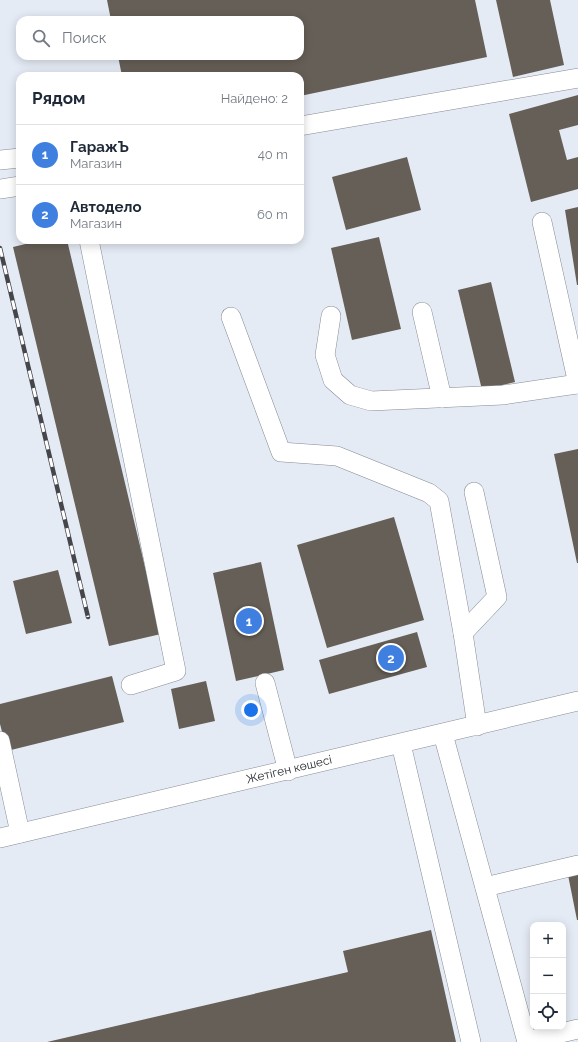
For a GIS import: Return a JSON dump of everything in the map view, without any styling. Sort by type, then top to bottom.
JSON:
[{"type":"street","points":[[304,125],[578,78]]},
{"type":"street","points":[[0,160],[16,158]]},
{"type":"street","points":[[0,189],[16,187]]},
{"type":"street","points":[[332,316],[325,355],[333,380],[350,395],[371,401],[503,395],[578,384],[542,222]]},
{"type":"street","points":[[91,244],[176,671],[131,685]]},
{"type":"street","points":[[422,312],[442,398]]},
{"type":"street","points":[[231,317],[281,452],[337,456],[429,493],[440,501],[464,632],[477,726]]},
{"type":"street","points":[[464,632],[497,597],[474,492]]},
{"type":"street","points":[[265,683],[288,771]]},
{"type":"street","name":"Жетіген көшесі","points":[[0,838],[288,771],[578,701]]},
{"type":"street","points":[[443,734],[527,1042],[578,1029]]},
{"type":"street","points":[[0,741],[20,834]]},
{"type":"street","points":[[401,744],[471,1042]]},
{"type":"street","points":[[485,887],[578,865]]},
{"type":"building","points":[[107,0],[475,0],[487,57],[304,95],[304,72],[121,72],[119,60],[304,60],[304,16],[110,16]]},
{"type":"building","points":[[496,0],[550,0],[564,65],[513,77]]},
{"type":"building","points":[[578,95],[578,125],[559,130],[567,160],[578,157],[578,189],[531,202],[509,114]]},
{"type":"building","points":[[407,157],[421,210],[346,230],[332,177]]},
{"type":"building","points":[[578,207],[578,285],[577,285],[565,210]]},
{"type":"building","points":[[379,237],[401,329],[352,340],[331,248]]},
{"type":"building","points":[[25,244],[68,244],[161,634],[109,646],[13,247]]},
{"type":"building","points":[[491,282],[515,382],[482,390],[458,290]]},
{"type":"building","points":[[578,449],[578,563],[577,563],[554,454]]},
{"type":"building","points":[[394,517],[424,620],[327,648],[297,545]]},
{"type":"building","points":[[261,562],[284,670],[236,681],[213,573]]},
{"type":"building","points":[[58,570],[72,623],[26,634],[13,581]]},
{"type":"building","points":[[417,632],[427,667],[329,694],[319,660]]},
{"type":"building","points":[[112,676],[124,722],[7,751],[0,724],[0,704]]},
{"type":"building","points":[[206,681],[215,721],[179,729],[171,689]]},
{"type":"building","points":[[578,868],[578,920],[577,920],[567,870]]},
{"type":"building","points":[[431,930],[456,1042],[47,1042],[348,972],[343,951]]},
{"type":"railway","points":[[0,248],[88,617]]},
{"type":"place","name":"ГаражЪ","points":[[249,621]]},
{"type":"place","name":"Автодело","points":[[391,658]]}]
